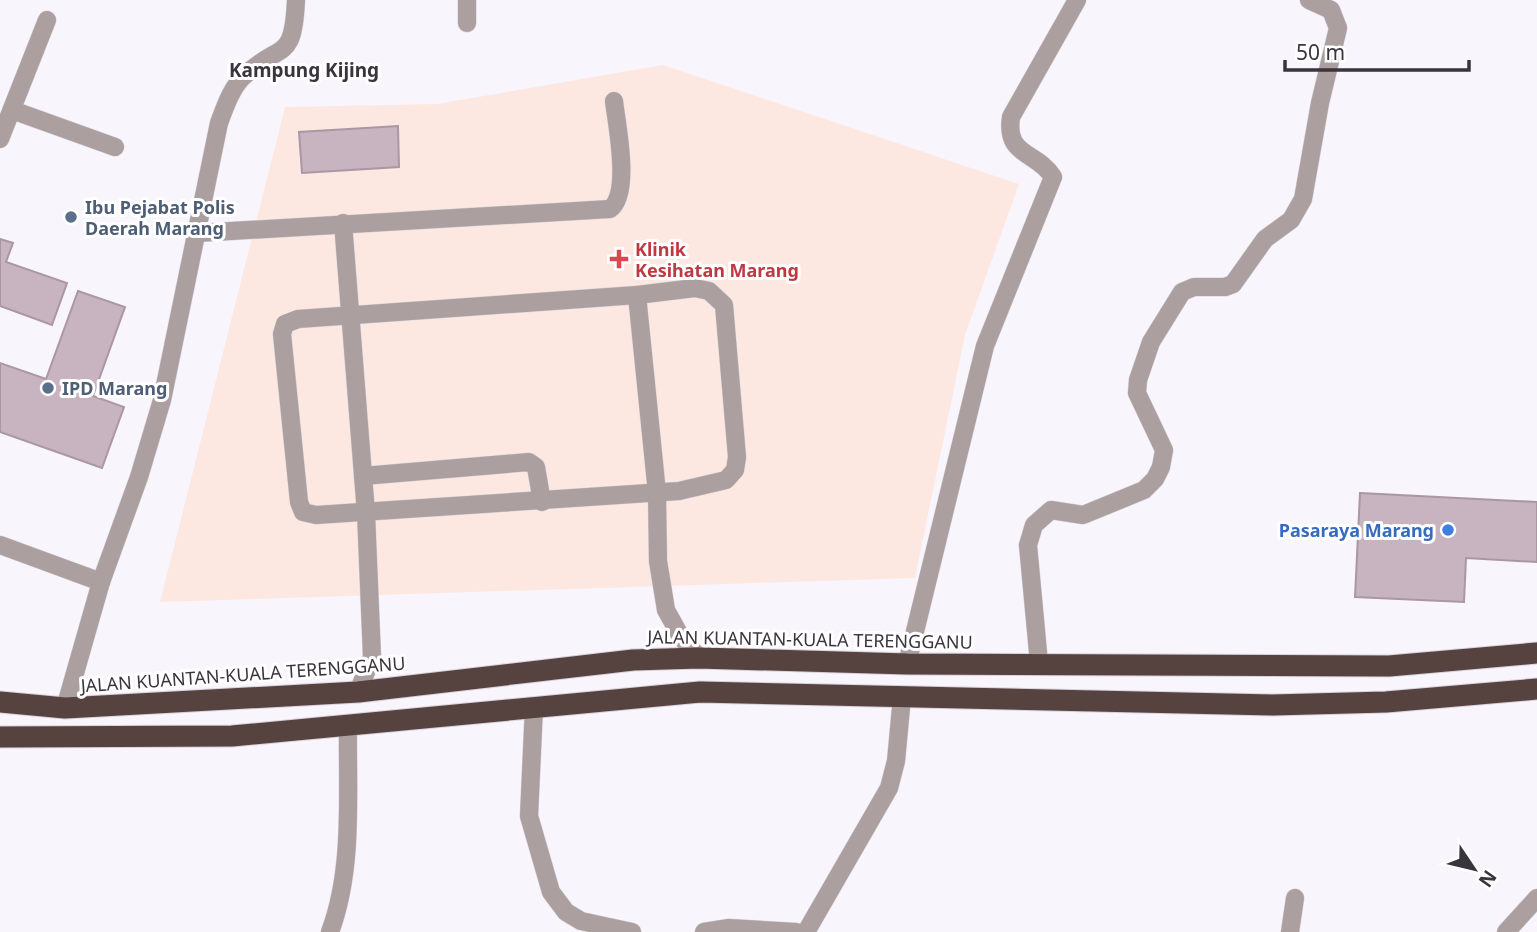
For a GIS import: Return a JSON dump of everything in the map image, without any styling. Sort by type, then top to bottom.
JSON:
[{"type":"highway","name":"JALAN KUANTAN-KUALA TERENGGANU","points":[[0,702],[65,708],[358,692],[633,660],[699,658],[907,664],[1389,666],[1537,653]]},
{"type":"highway","points":[[0,737],[232,736],[700,692],[1273,705],[1386,702],[1537,689]]},
{"type":"street","points":[[65,708],[101,582],[139,477],[162,400],[219,123],[227,102],[244,75],[278,54],[288,44],[295,29],[296,0]]},
{"type":"street","points":[[467,0],[467,23]]},
{"type":"street","points":[[907,664],[985,345],[1054,177],[1012,141],[1009,130],[1011,117],[1077,0]]},
{"type":"street","points":[[1039,663],[1028,545],[1034,525],[1051,510],[1083,515],[1144,490],[1155,479],[1161,467],[1164,450],[1137,393],[1138,380],[1151,342],[1182,292],[1194,287],[1233,284],[1265,239],[1292,220],[1303,200],[1320,103],[1338,28],[1331,9],[1309,0]]},
{"type":"street","points":[[0,139],[47,20]]},
{"type":"street","points":[[197,233],[610,209],[618,204],[622,189],[614,101]]},
{"type":"street","points":[[12,110],[116,147]]},
{"type":"street","points":[[344,223],[366,513],[372,657],[367,676],[358,692]]},
{"type":"street","points":[[695,288],[709,291],[724,306],[737,457],[735,470],[726,480],[713,485],[657,493],[542,502],[366,513],[316,515],[303,512],[299,502],[282,334],[285,324],[298,319],[637,295],[695,288]]},
{"type":"street","points":[[637,295],[657,493],[658,561],[666,610],[681,637],[699,658]]},
{"type":"street","points":[[363,476],[529,462],[536,467],[542,502]]},
{"type":"street","points":[[0,545],[101,582]]},
{"type":"street","points":[[806,932],[889,788],[896,761],[902,696]]},
{"type":"street","points":[[534,706],[529,816],[551,892],[566,912],[581,921],[632,932]]},
{"type":"street","points":[[330,932],[339,908],[345,877],[348,725]]},
{"type":"street","points":[[1290,932],[1295,898]]},
{"type":"street","points":[[1506,932],[1537,898]]},
{"type":"street","points":[[704,932],[729,928],[796,932]]},
{"type":"shaded area","name":"Klinik Kesihatan Marang","points":[[663,65],[1019,184],[965,335],[915,578],[160,602],[285,107],[437,104]]},
{"type":"building","points":[[398,126],[399,167],[302,173],[299,132]]},
{"type":"building","points":[[0,239],[13,243],[6,262],[67,283],[52,325],[0,306]]},
{"type":"building","name":"IPD Marang","points":[[78,291],[125,307],[93,396],[124,407],[102,468],[0,432],[0,363],[46,379]]},
{"type":"building","name":"Pasaraya Marang","points":[[1360,493],[1537,502],[1537,562],[1466,558],[1464,602],[1355,597]]},
{"type":"place","name":"Ibu Pejabat Polis Daerah Marang","points":[[71,217]]},
{"type":"place","name":"Klinik Kesihatan Marang","points":[[619,259]]},
{"type":"place","name":"IPD Marang","points":[[48,388]]},
{"type":"place","name":"Pasaraya Marang","points":[[1448,530]]},
{"type":"district","name":"Kampung Kijing","points":[[304,70]]}]
